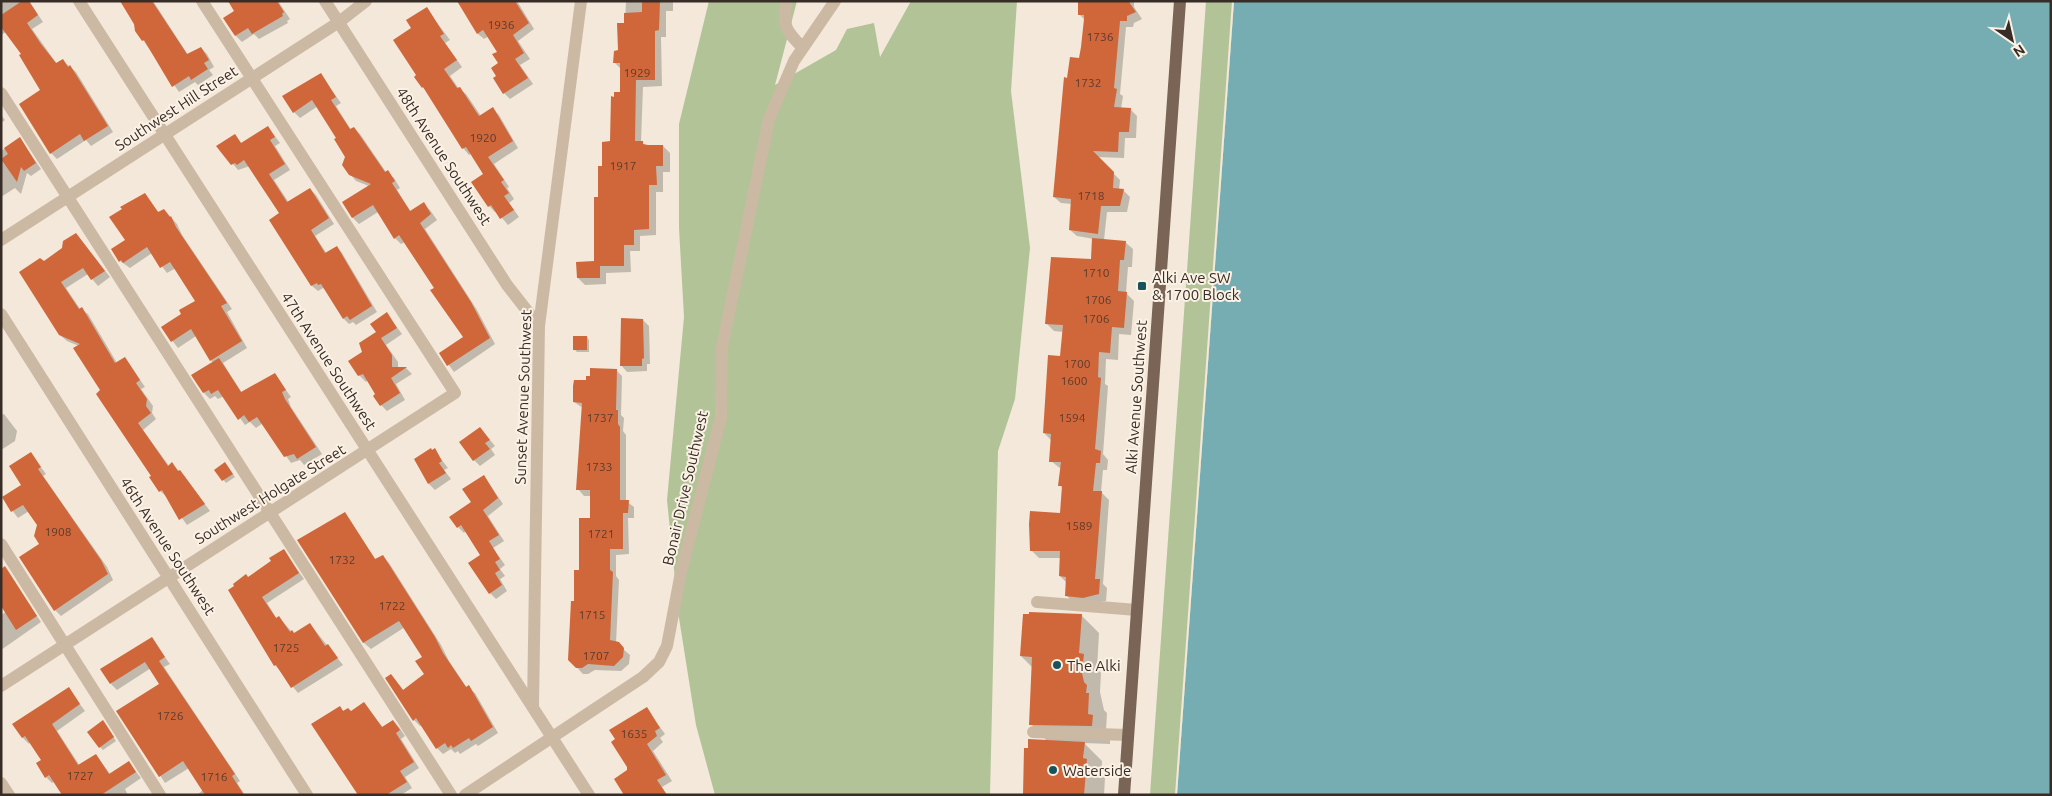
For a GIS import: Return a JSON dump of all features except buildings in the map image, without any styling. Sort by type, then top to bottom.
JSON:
[{"type":"main road","name":"Alki Avenue Southwest","points":[[1124,795],[1180,1]]},
{"type":"street","name":"47th Avenue Southwest","points":[[79,1],[554,738]]},
{"type":"street","points":[[202,1],[251,79]]},
{"type":"street","name":"48th Avenue Southwest","points":[[325,1],[507,285],[539,326]]},
{"type":"street","name":"Southwest Hill Street","points":[[1,240],[339,22],[366,1]]},
{"type":"street","name":"Sunset Avenue Southwest","points":[[533,706],[539,326],[581,1]]},
{"type":"street","points":[[786,1],[785,20],[788,33],[802,47]]},
{"type":"street","name":"Bonair Drive Southwest","points":[[465,795],[554,738],[652,671],[667,646],[681,572],[721,417],[722,348],[768,119],[802,47],[835,1]]},
{"type":"street","name":"Southwest Holgate Street","points":[[1,686],[368,451],[455,393],[251,79]]},
{"type":"street","points":[[1,93],[451,795]]},
{"type":"street","name":"46th Avenue Southwest","points":[[1,314],[307,795]]},
{"type":"street","points":[[1,544],[160,795]]},
{"type":"street","points":[[1037,602],[1137,610]]},
{"type":"street","points":[[1033,732],[1128,735]]},
{"type":"street","points":[[554,738],[589,795]]},
{"type":"street","points":[[1,783],[9,795]]},
{"type":"green space","points":[[709,1],[797,1],[775,85],[836,50],[847,29],[874,23],[880,57],[911,1],[1017,1],[1011,91],[1030,248],[1015,399],[998,451],[990,795],[715,795],[696,725],[679,618],[667,500],[684,317],[679,228],[679,124]]},
{"type":"green space","points":[[1206,1],[1234,1],[1177,795],[1150,795]]},
{"type":"water","points":[[1234,1],[2051,1],[2051,795],[1177,795]]},
{"type":"pier","points":[[1232,1],[1234,1],[1177,795],[1175,795]]},
{"type":"place","name":"Alki Ave SW & 1700 Block","points":[[1142,286]]},
{"type":"place","name":"The Alki","points":[[1057,665]]},
{"type":"place","name":"Waterside","points":[[1053,770]]}]
